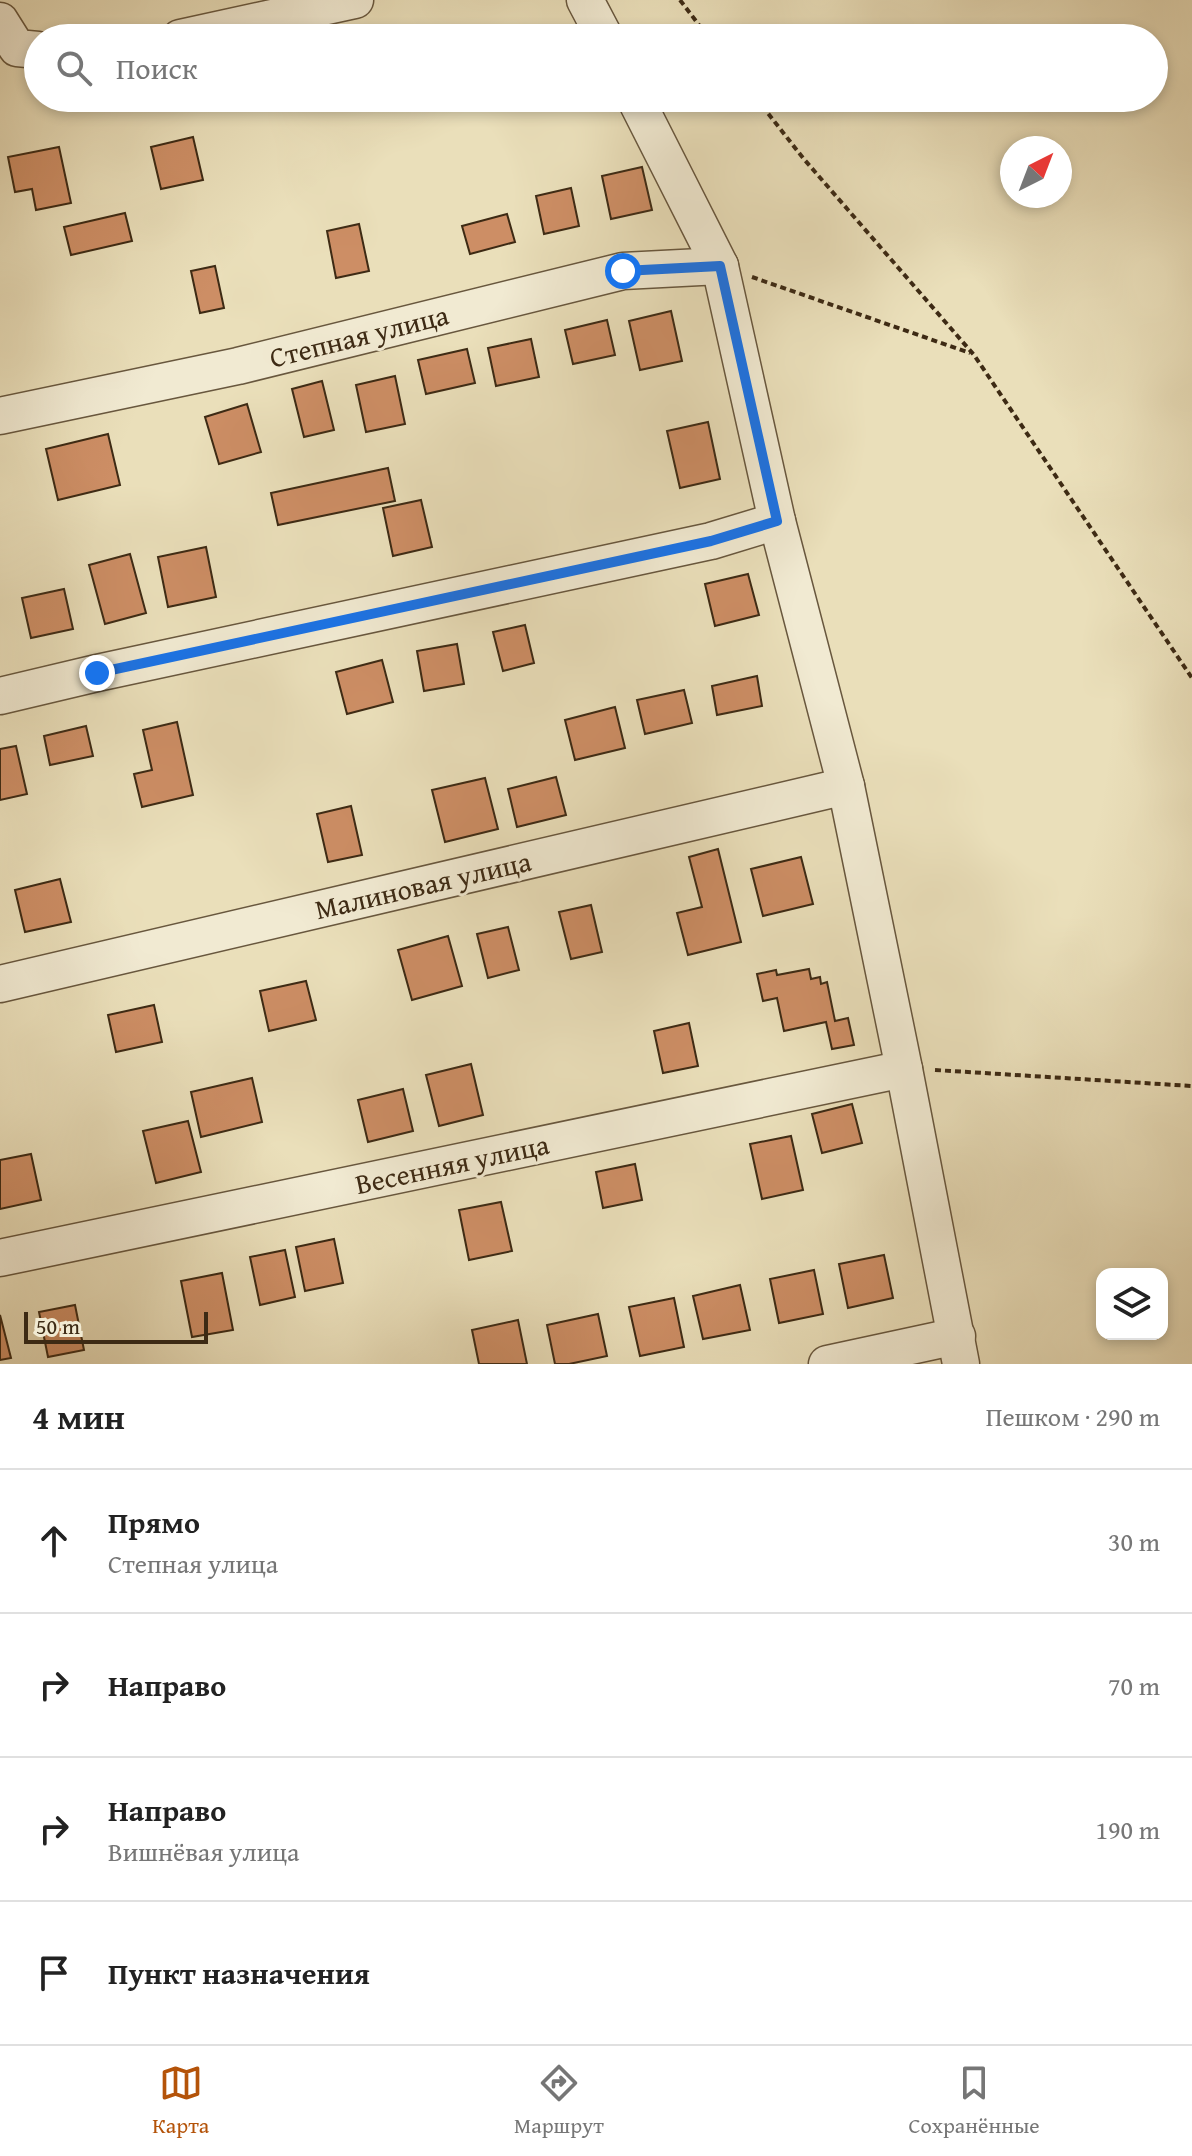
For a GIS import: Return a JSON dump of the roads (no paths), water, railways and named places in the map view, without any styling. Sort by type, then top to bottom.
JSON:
[{"type":"street","points":[[244,24],[355,0]]},
{"type":"street","points":[[585,0],[598,24]]},
{"type":"street","points":[[0,21],[17,48],[24,49]]},
{"type":"street","points":[[642,112],[720,266],[777,521],[846,786],[959,1350],[827,1364]]},
{"type":"street","name":"Степная улица","points":[[0,416],[238,366],[623,271],[720,266]]},
{"type":"street","points":[[0,696],[711,541],[777,521]]},
{"type":"street","name":"Малиновая улица","points":[[0,984],[846,786]]},
{"type":"street","name":"Весенняя улица","points":[[0,1258],[904,1069]]}]
